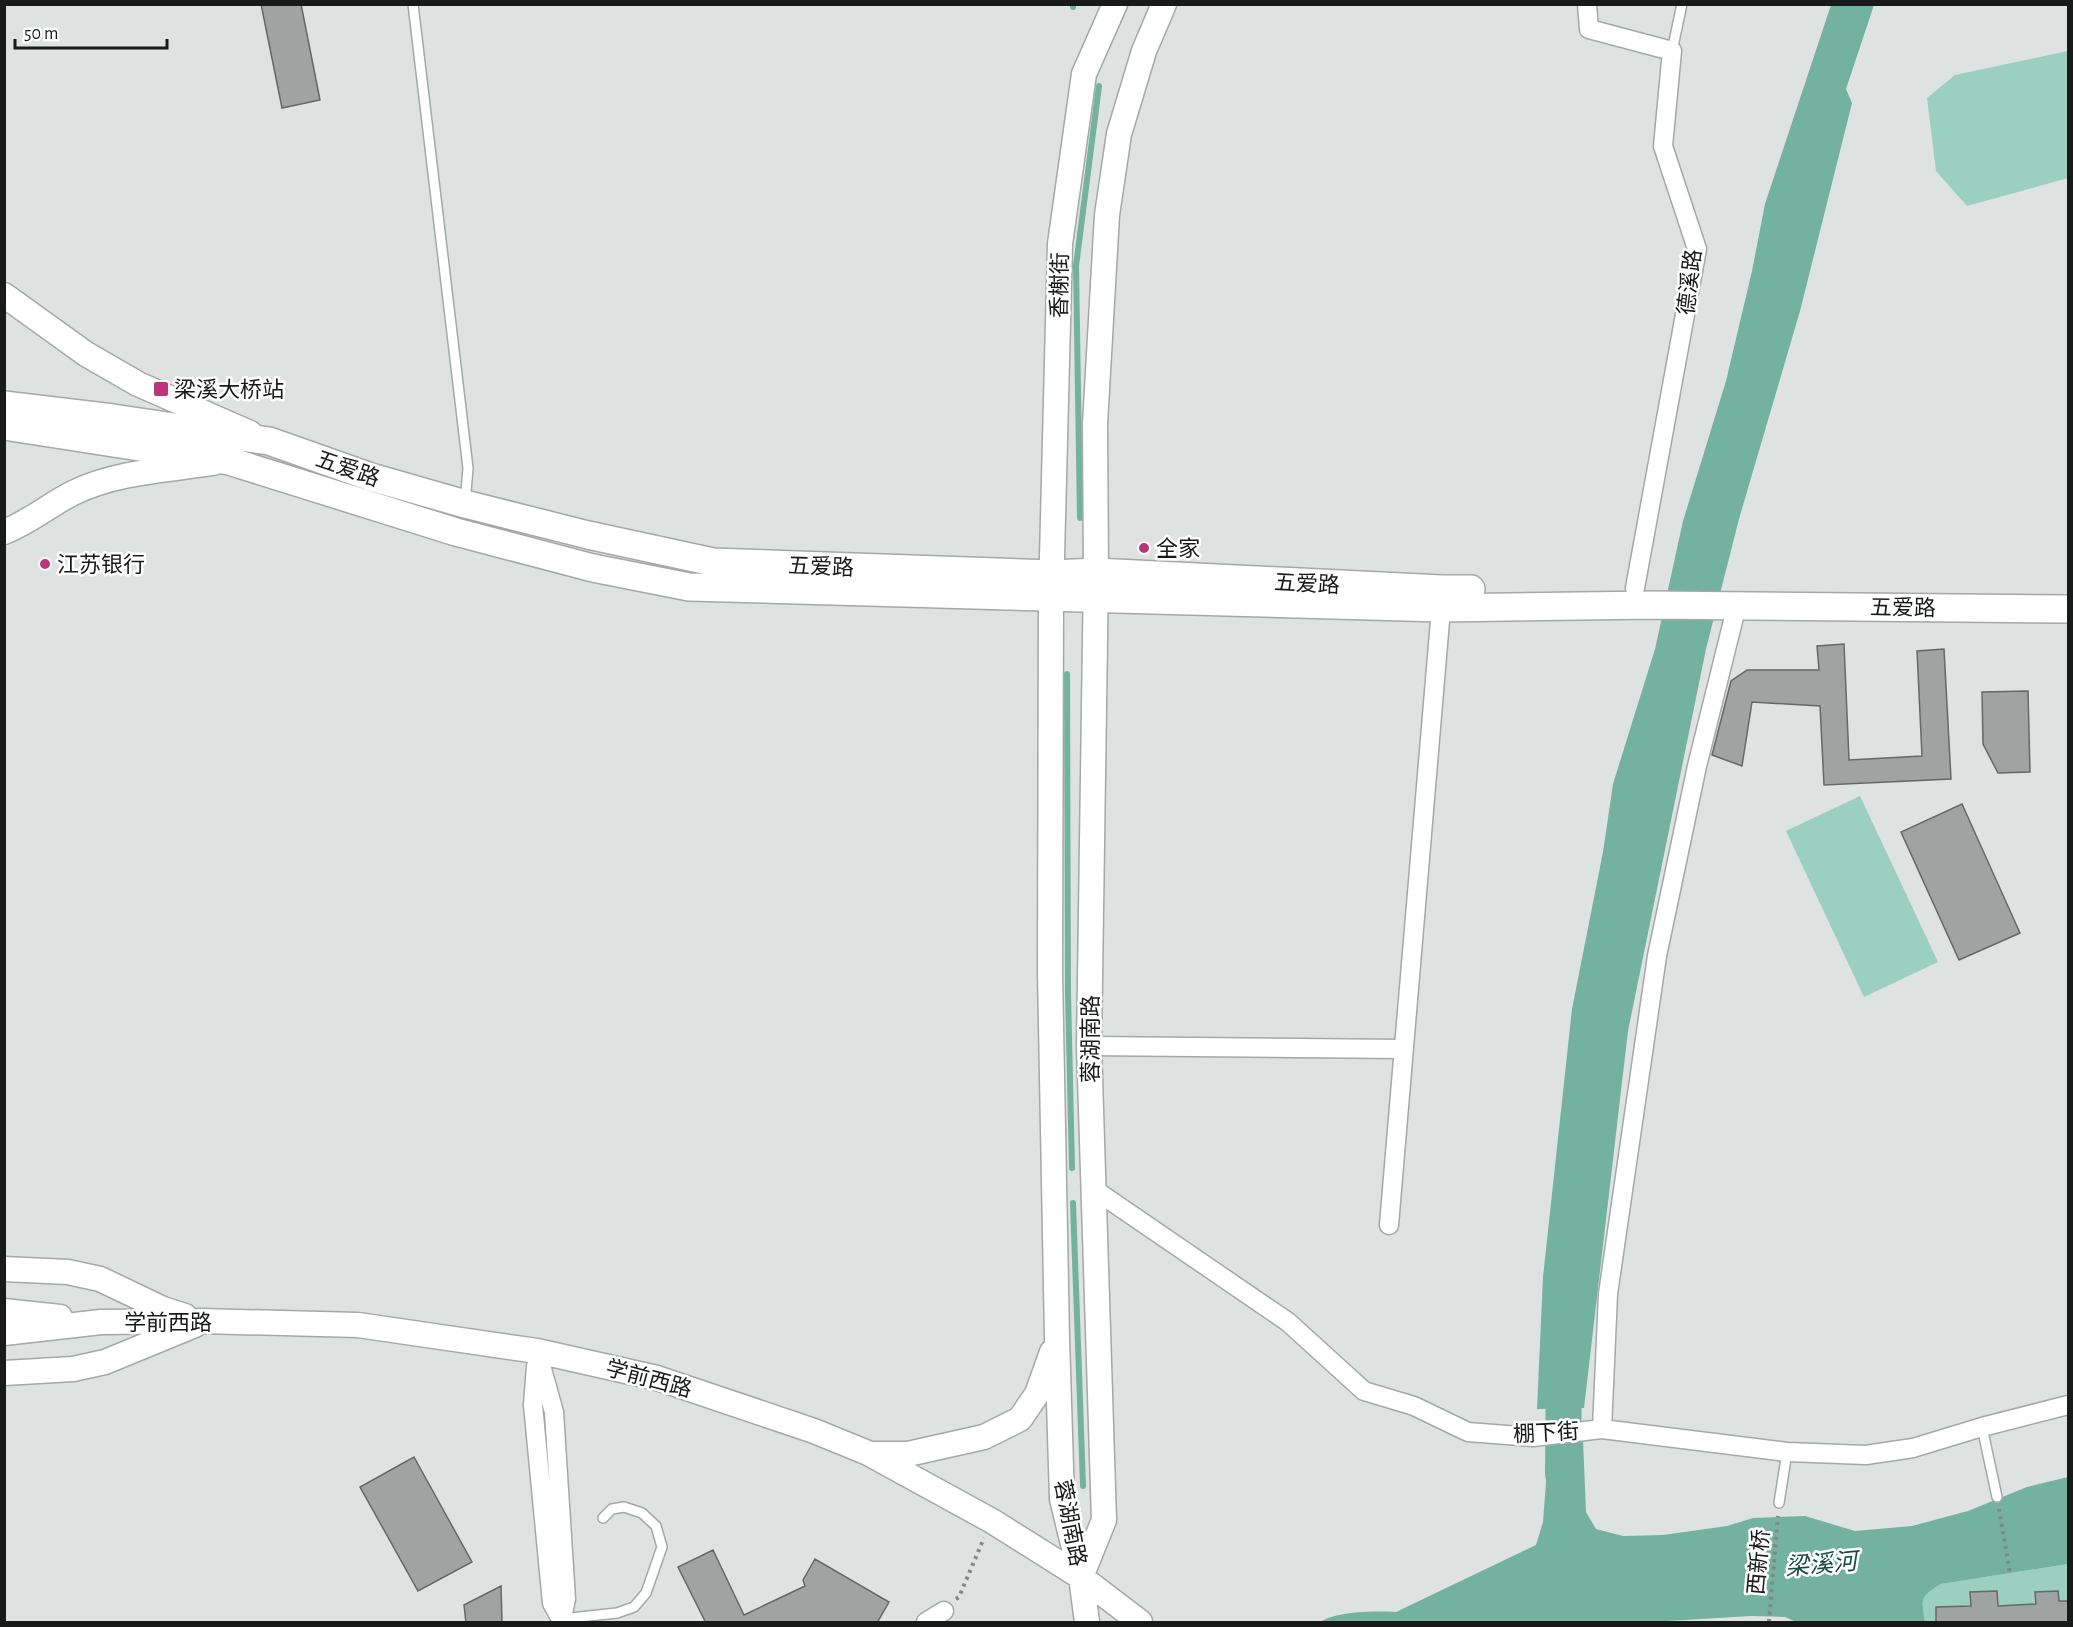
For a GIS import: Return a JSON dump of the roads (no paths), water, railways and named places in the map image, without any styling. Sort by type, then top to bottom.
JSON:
[{"type":"main road","name":"香榭街","points":[[1052,585],[1060,244],[1084,74],[1115,4]]},
{"type":"main road","name":"蓉湖南路","points":[[1081,1576],[1104,1520],[1089,1046],[1096,585],[1095,424],[1107,215],[1119,134],[1144,51],[1164,4]]},
{"type":"main road","points":[[4,295],[86,354],[138,384],[269,441]]},
{"type":"main road","name":"五爱路","points":[[4,405],[269,441],[371,477],[465,504],[588,535],[712,562],[1052,585]]},
{"type":"main road","name":"五爱路","points":[[4,426],[229,461],[456,532],[593,568],[689,587],[1096,585],[1441,598],[1648,594],[2068,609]]},
{"type":"main road","points":[[4,531],[22,525],[73,493],[113,478],[229,461]]},
{"type":"main road","name":"蓉湖南路","points":[[1052,585],[1050,924],[1057,1338],[1062,1499],[1081,1576]]},
{"type":"main road","name":"五爱路","points":[[1739,597],[2068,591]]},
{"type":"main road","points":[[1055,1187],[1092,1188]]},
{"type":"main road","points":[[4,1269],[68,1272],[100,1279],[163,1309],[201,1322]]},
{"type":"main road","points":[[4,1311],[101,1322]]},
{"type":"main road","points":[[4,1333],[101,1322]]},
{"type":"main road","name":"学前西路","points":[[101,1322],[358,1325],[537,1351],[657,1378],[814,1431],[868,1454],[992,1521],[1081,1576],[1140,1623]]},
{"type":"main road","points":[[4,1373],[73,1369],[105,1362],[201,1322]]},
{"type":"main road","points":[[868,1454],[908,1454],[984,1437],[1020,1419],[1037,1394],[1057,1338]]},
{"type":"main road","points":[[1081,1576],[1087,1623]]},
{"type":"street","points":[[1587,4],[1589,29],[1672,51]]},
{"type":"street","name":"德溪路","points":[[1648,594],[1697,249],[1663,146],[1672,51]]},
{"type":"street","points":[[1602,1429],[1608,1294],[1657,957],[1697,766],[1739,597]]},
{"type":"street","points":[[1389,1225],[1441,598]]},
{"type":"street","points":[[1089,1046],[1403,1049]]},
{"type":"street","name":"棚下街","points":[[1092,1188],[1288,1322],[1364,1391],[1414,1406],[1468,1432],[1533,1437],[1602,1429],[1787,1452],[1866,1455],[1913,1448],[2068,1405]]},
{"type":"street","points":[[537,1351],[533,1406],[552,1603],[561,1621]]},
{"type":"street","points":[[926,1623],[944,1611]]},
{"type":"lane","points":[[412,4],[468,468],[465,504]]},
{"type":"lane","points":[[1672,51],[1682,4]]},
{"type":"lane","points":[[1982,1427],[1997,1497]]},
{"type":"lane","points":[[1779,1503],[1787,1452]]},
{"type":"lane","points":[[561,1621],[617,1613],[634,1606],[646,1593],[662,1546],[656,1526],[642,1513],[624,1507],[612,1509],[603,1518]]},
{"type":"water","points":[[1831,5],[1874,5],[1846,89],[1852,103],[1800,311],[1739,519],[1706,649],[1628,1031],[1584,1408],[1537,1409],[1543,1277],[1572,1009],[1603,852],[1613,784],[1655,649],[1683,521],[1726,381],[1765,204]]},
{"type":"water","name":"梁溪河","points":[[1583,1440],[1586,1512],[1596,1529],[1623,1536],[1663,1535],[1727,1526],[1753,1518],[1805,1516],[1855,1531],[1912,1526],[1968,1511],[2027,1487],[2068,1477],[2068,1564],[1941,1584],[1929,1592],[1924,1599],[1925,1622],[1796,1622],[1785,1617],[1751,1616],[1651,1622],[1320,1622],[1346,1614],[1396,1612],[1536,1545],[1543,1522],[1549,1443]]},
{"type":"waterway","points":[[1080,518],[1076,266],[1099,86]]},
{"type":"waterway","points":[[1067,674],[1068,993],[1072,1168]]},
{"type":"waterway","points":[[1073,1203],[1083,1486]]},
{"type":"waterway","points":[[1563,1474],[1564,1358]]},
{"type":"place","name":"梁溪大桥站","points":[[161,389]]},
{"type":"place","name":"全家","points":[[1144,548]]},
{"type":"place","name":"江苏银行","points":[[45,564]]}]
